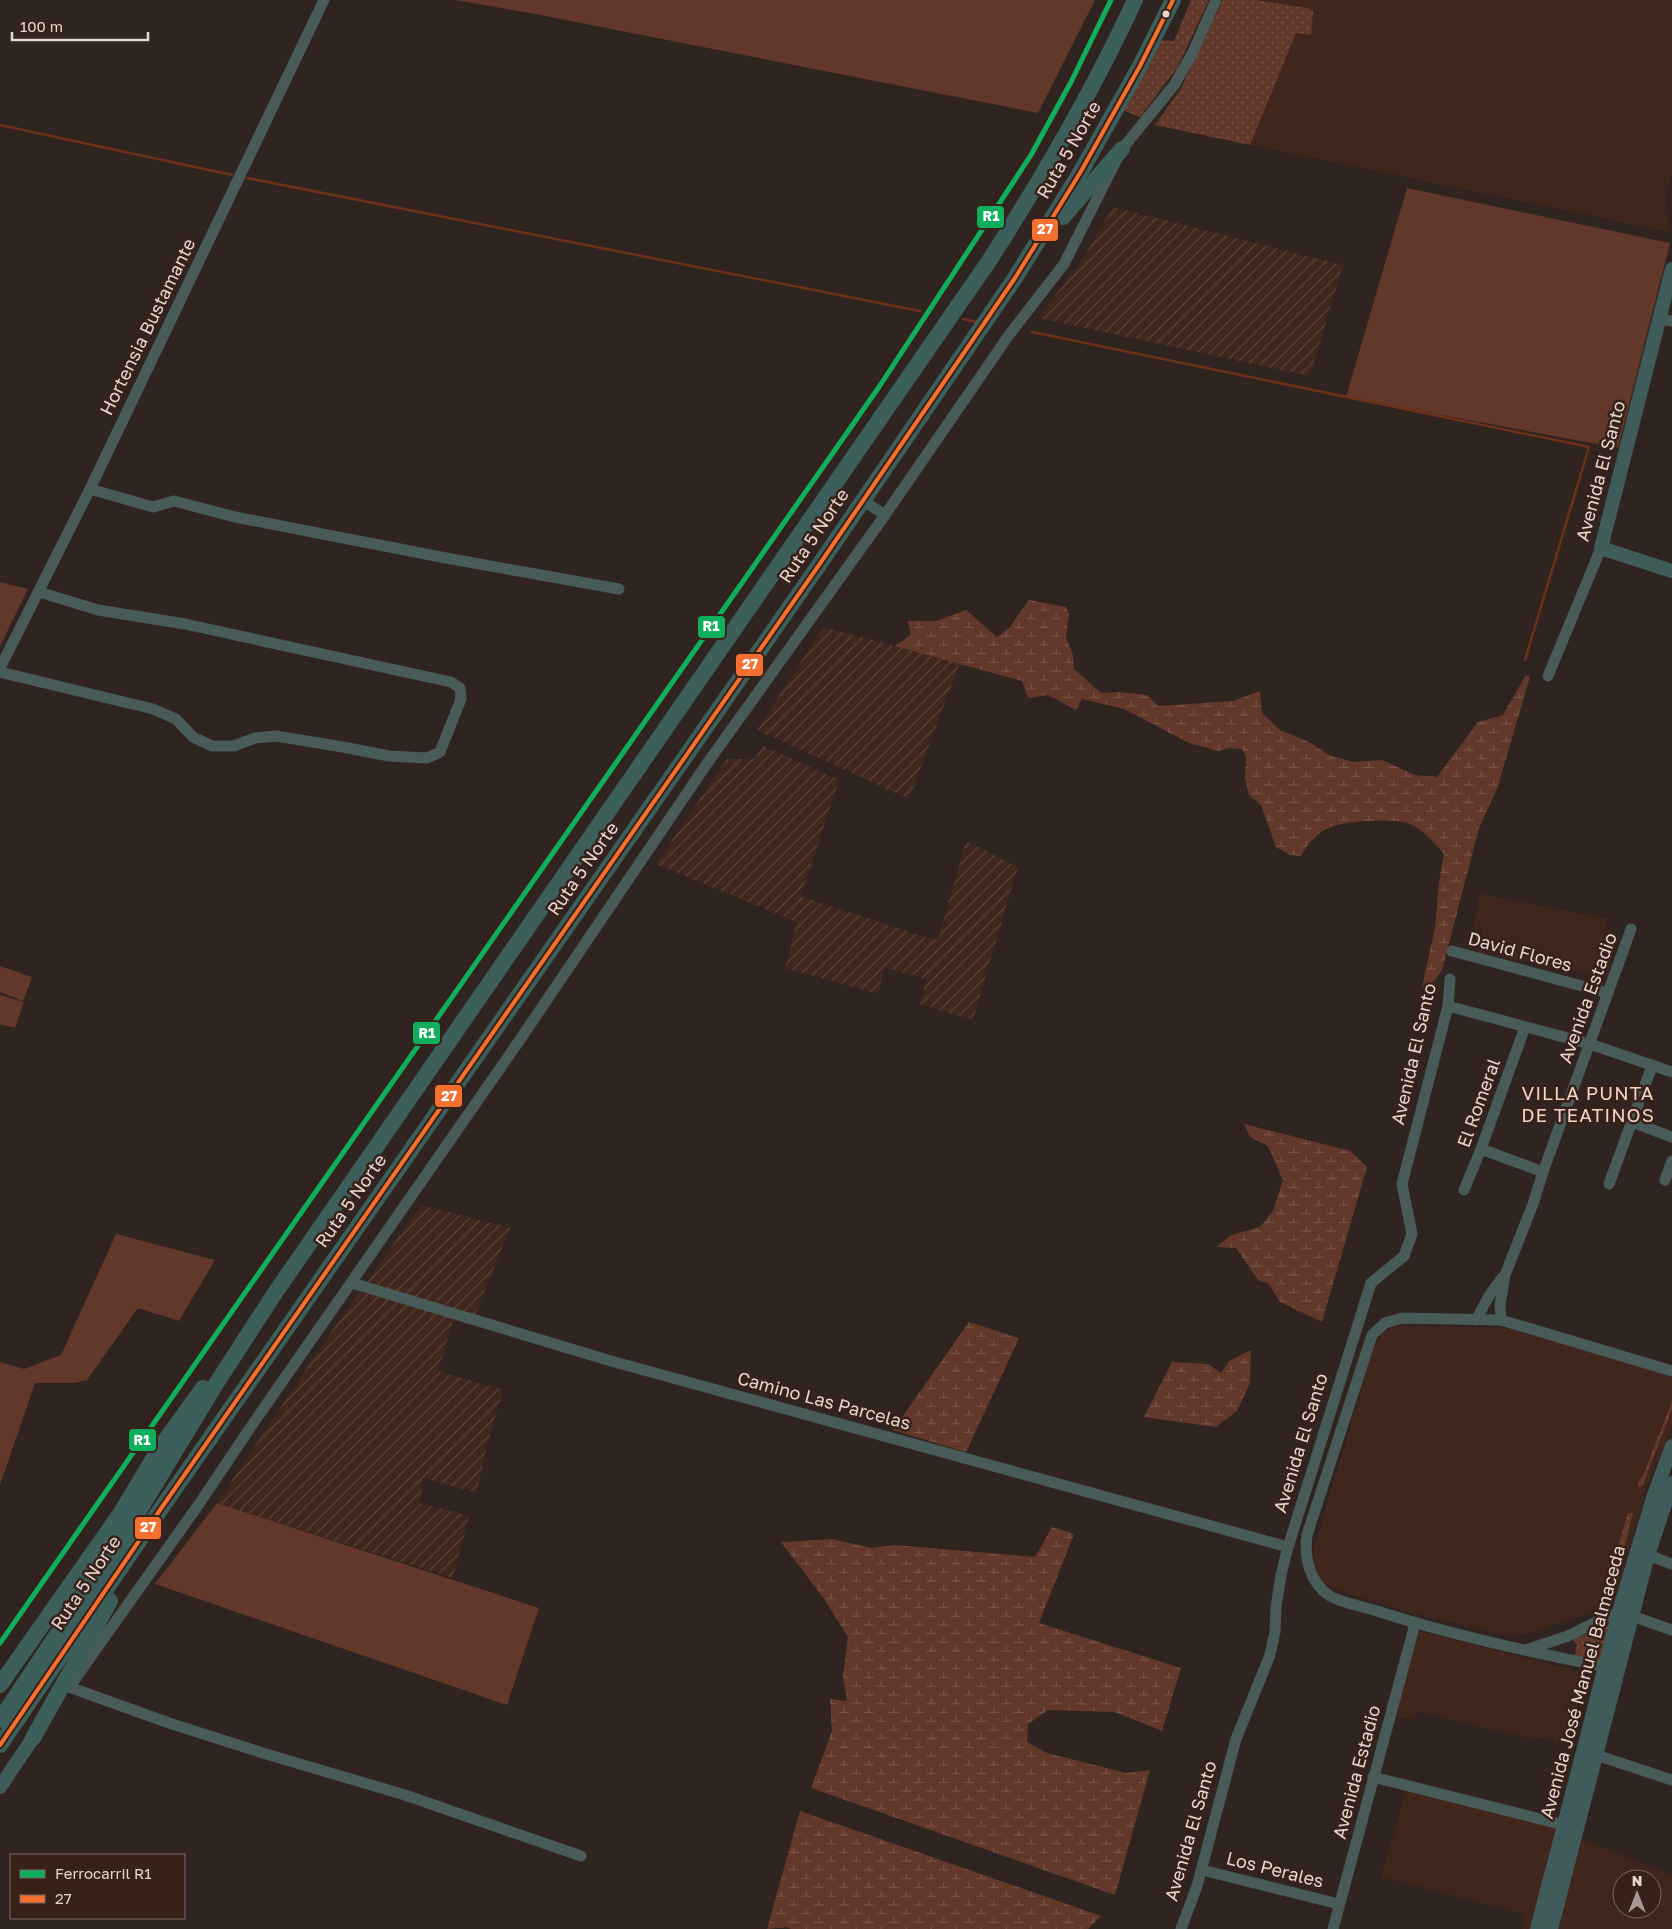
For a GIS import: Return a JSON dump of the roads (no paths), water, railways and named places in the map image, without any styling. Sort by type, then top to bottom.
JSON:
[{"type":"highway","name":"Ruta 5 Norte","points":[[0,1720],[126,1532],[214,1387],[275,1293],[978,276],[1032,192],[1061,142],[1135,0]]},
{"type":"highway","name":"Ruta 5 Norte","points":[[0,1745],[160,1510],[819,566],[862,500],[1032,253],[1066,198],[1140,66],[1173,0]]},
{"type":"highway","points":[[1032,253],[1122,149]]},
{"type":"highway","points":[[0,1685],[120,1514],[170,1432],[275,1293]]},
{"type":"highway","points":[[33,1738],[160,1510]]},
{"type":"main road","name":"Avenida El Santo","points":[[1601,548],[1666,320],[1672,269]]},
{"type":"main road","points":[[1601,548],[1672,571]]},
{"type":"main road","name":"Avenida José Manuel Balmaceda","points":[[1551,1929],[1596,1755],[1625,1615],[1653,1498],[1672,1446]]},
{"type":"main road","name":"Avenida José Manuel Balmaceda","points":[[1537,1929],[1606,1667],[1669,1502],[1672,1483]]},
{"type":"main road","points":[[0,1787],[33,1738]]},
{"type":"street","name":"Hortensia Bustamante","points":[[0,670],[90,489],[324,0]]},
{"type":"street","points":[[33,1738],[199,1504],[352,1283],[706,765],[885,515],[1009,335],[1064,264],[1122,149],[1175,84],[1193,52],[1216,0]]},
{"type":"street","points":[[90,489],[153,506],[174,501],[235,517],[619,589]]},
{"type":"street","points":[[862,500],[885,515]]},
{"type":"street","name":"Avenida El Santo","points":[[1548,676],[1601,548]]},
{"type":"street","points":[[0,670],[153,709],[176,719],[193,737],[212,746],[234,746],[255,738],[276,736],[389,756],[427,758],[440,752],[461,699],[460,688],[451,682],[185,624],[98,610],[39,592]]},
{"type":"street","name":"Avenida Estadio","points":[[1501,1320],[1500,1305],[1505,1275],[1533,1204],[1631,929]]},
{"type":"street","name":"David Flores","points":[[1452,951],[1608,993]]},
{"type":"street","name":"Avenida El Santo","points":[[1181,1929],[1198,1886],[1236,1740],[1270,1655],[1276,1632],[1276,1606],[1281,1575],[1288,1547],[1370,1283],[1404,1256],[1412,1234],[1402,1184],[1448,1006],[1450,979]]},
{"type":"street","points":[[1448,1006],[1590,1044],[1672,1072]]},
{"type":"street","name":"El Romeral","points":[[1464,1190],[1481,1149],[1525,1027]]},
{"type":"street","points":[[1609,1184],[1652,1066]]},
{"type":"street","points":[[1632,1122],[1672,1137]]},
{"type":"street","points":[[1481,1149],[1543,1172]]},
{"type":"street","points":[[1665,1180],[1672,1162]]},
{"type":"street","name":"Avenida Estadio","points":[[1476,1320],[1489,1296],[1505,1275]]},
{"type":"street","name":"Camino Las Parcelas","points":[[352,1283],[611,1361],[1288,1547]]},
{"type":"street","points":[[1606,1667],[1415,1624],[1330,1596],[1315,1580],[1307,1564],[1305,1548],[1307,1535],[1372,1334],[1385,1323],[1402,1318],[1501,1320],[1671,1372]]},
{"type":"street","points":[[1648,1555],[1672,1564]]},
{"type":"street","points":[[1526,1650],[1568,1636],[1608,1616],[1625,1615],[1672,1630]]},
{"type":"street","name":"Avenida Estadio","points":[[1332,1929],[1415,1624]]},
{"type":"street","points":[[70,1686],[169,1723],[405,1795],[581,1856]]},
{"type":"street","points":[[1596,1755],[1672,1780]]},
{"type":"street","points":[[1374,1777],[1564,1825]]},
{"type":"street","name":"Los Perales","points":[[1202,1870],[1339,1904]]},
{"type":"waterway","points":[[0,125],[232,175]]},
{"type":"waterway","points":[[247,178],[920,311]]},
{"type":"waterway","points":[[963,319],[976,322]]},
{"type":"waterway","points":[[1032,332],[1589,447],[1525,660]]},
{"type":"rail line","name":"R1","points":[[0,1643],[879,387],[1031,155],[1071,82],[1111,0]]},
{"type":"district","name":"VILLA PUNTA DE TEATINOS","points":[[1588,1104]]}]
